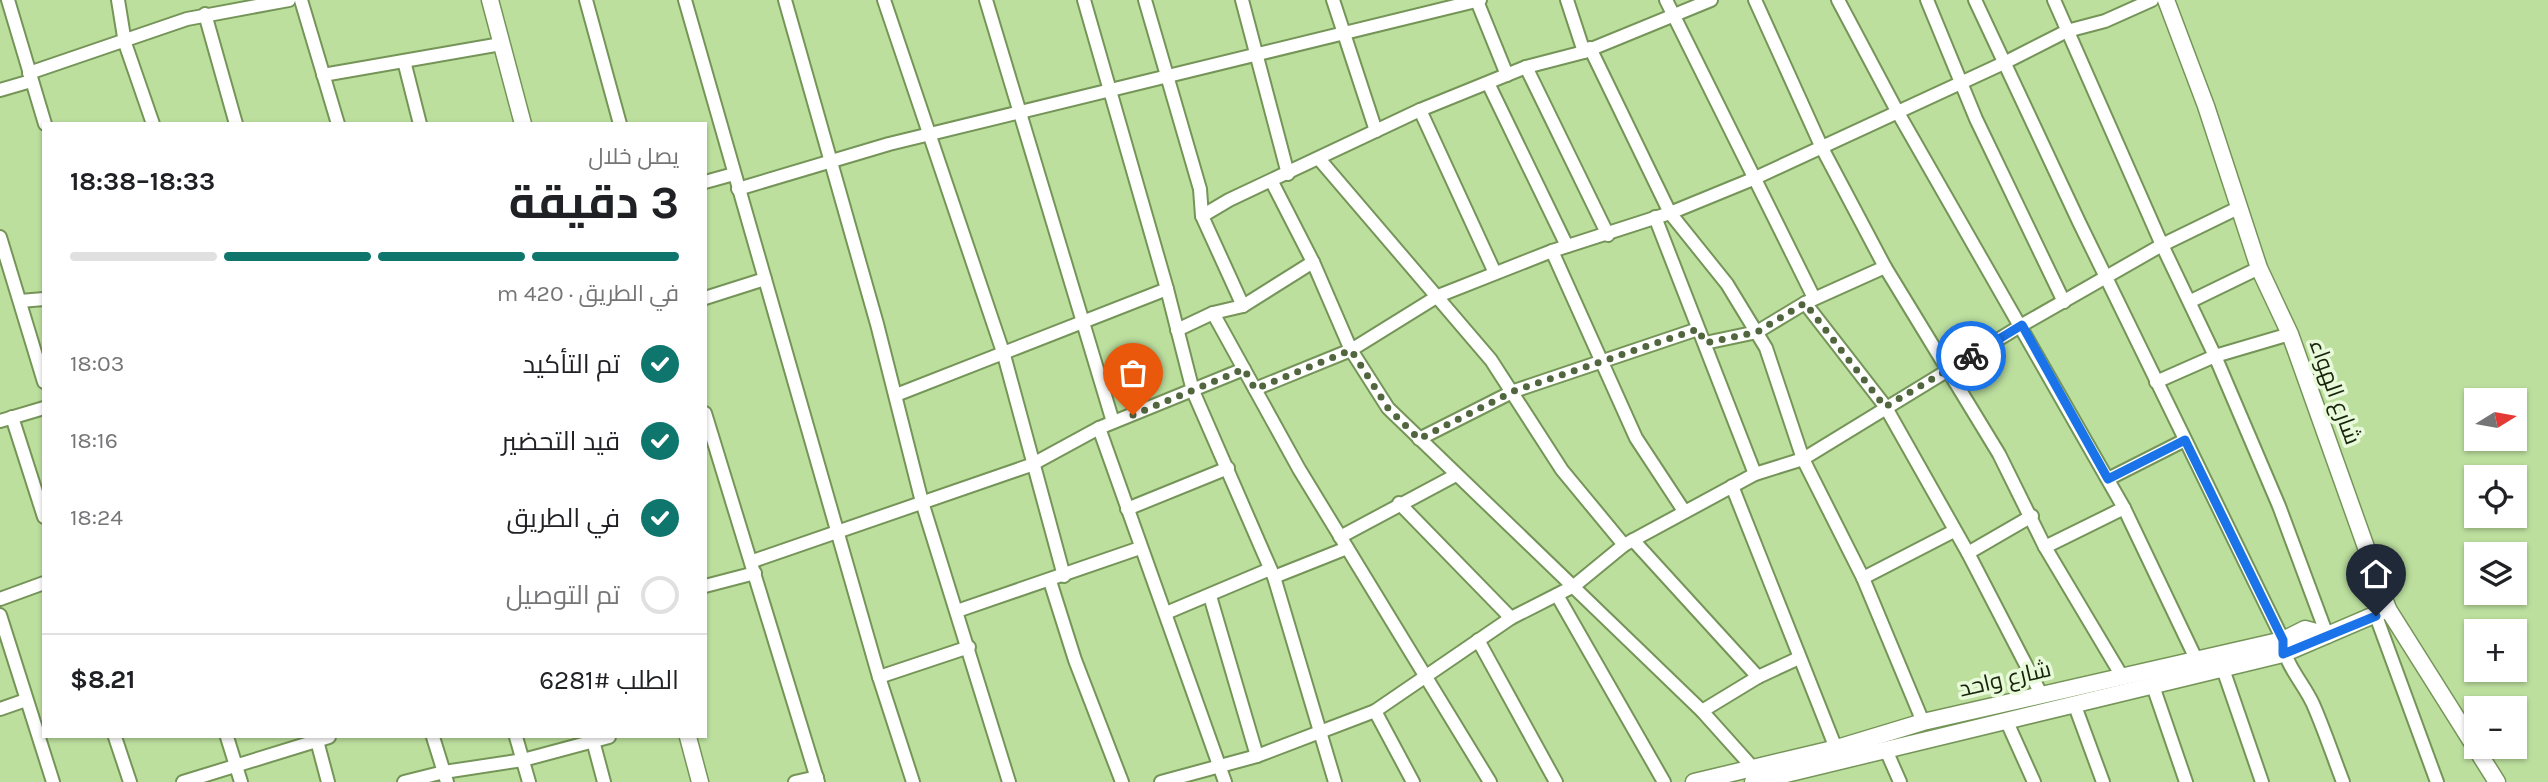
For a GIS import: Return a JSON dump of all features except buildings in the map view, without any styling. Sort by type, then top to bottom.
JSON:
[{"type":"street","points":[[8,0],[44,122]]},
{"type":"street","points":[[118,0],[125,43],[152,122]]},
{"type":"street","points":[[0,90],[205,14],[289,0]]},
{"type":"street","points":[[302,0],[337,122]]},
{"type":"street","points":[[490,0],[522,122]]},
{"type":"street","points":[[586,0],[619,122]]},
{"type":"street","points":[[685,0],[879,677],[914,782]]},
{"type":"street","points":[[785,0],[896,395],[922,502],[1009,782]]},
{"type":"street","points":[[884,0],[928,134],[951,191],[1004,355],[1031,465],[1064,576]]},
{"type":"street","points":[[986,0],[1113,422]]},
{"type":"street","points":[[1084,0],[1167,289],[1192,391],[1272,573],[1318,733],[1335,782]]},
{"type":"street","points":[[1145,0],[1200,189],[1202,216],[1243,306]]},
{"type":"street","points":[[1242,0],[1288,174]]},
{"type":"street","points":[[1333,0],[1376,131]]},
{"type":"street","points":[[738,189],[928,134],[1258,56],[1478,0],[1507,75]]},
{"type":"street","points":[[1567,0],[1587,50],[1670,213],[1727,284],[1766,348],[1803,459],[1863,578],[1923,722]]},
{"type":"street","points":[[1667,0],[1810,301],[1885,407],[1968,553],[2041,694]]},
{"type":"street","points":[[1202,216],[1229,200],[1320,160],[1420,110],[1526,67],[1587,50],[1711,0]]},
{"type":"street","points":[[1755,0],[1822,148],[1885,267],[1950,370],[2032,516],[2045,547],[2123,678]]},
{"type":"street","points":[[1838,0],[1897,111],[2022,325],[2124,508],[2197,660]]},
{"type":"street","points":[[1927,0],[2035,248],[2064,302]]},
{"type":"street","points":[[1975,0],[2283,647],[2314,706],[2343,782]]},
{"type":"street","points":[[2054,0],[2162,245],[2215,356],[2279,506],[2327,635]]},
{"type":"street","points":[[1255,389],[1351,350],[1438,296],[1552,251],[1670,213],[1822,148],[2067,31],[2105,21],[2152,0]]},
{"type":"street","name":"شارع الهواء","points":[[2166,0],[2206,106],[2259,268],[2290,334],[2382,612],[2497,782]]},
{"type":"street","points":[[205,14],[235,122]]},
{"type":"street","points":[[323,75],[501,44]]},
{"type":"street","points":[[404,61],[419,122]]},
{"type":"street","points":[[1526,67],[1608,234]]},
{"type":"street","points":[[1488,83],[1567,246]]},
{"type":"street","points":[[1420,110],[1495,273]]},
{"type":"street","points":[[1320,160],[1438,296],[1514,391],[1562,470],[1758,677]]},
{"type":"street","points":[[707,181],[734,174]]},
{"type":"street","points":[[1272,182],[1313,262],[1351,350],[1388,408],[1702,711],[1760,778]]},
{"type":"street","points":[[1161,782],[1257,756],[1375,711],[1511,618],[1574,586],[1629,542],[1755,474],[1803,459],[2022,325],[2162,245],[2239,207]]},
{"type":"street","points":[[1655,217],[1755,474]]},
{"type":"street","points":[[0,237],[42,375]]},
{"type":"street","points":[[1552,251],[1636,438],[1684,511]]},
{"type":"street","points":[[1177,330],[1213,313],[1243,306],[1313,262]]},
{"type":"street","points":[[1705,343],[1757,332],[1810,301],[1885,267]]},
{"type":"street","points":[[2191,301],[2259,268]]},
{"type":"street","points":[[707,297],[765,279]]},
{"type":"street","points":[[896,395],[1167,289]]},
{"type":"street","points":[[20,302],[42,299]]},
{"type":"street","points":[[1213,313],[1344,542],[1490,782]]},
{"type":"street","points":[[1419,439],[1514,391],[1698,329]]},
{"type":"street","points":[[2156,382],[2215,356],[2290,334]]},
{"type":"street","points":[[707,585],[922,502],[1031,465],[1099,428],[1244,369]]},
{"type":"street","points":[[42,409],[6,419],[42,512]]},
{"type":"street","points":[[707,419],[818,779],[795,782]]},
{"type":"street","points":[[1099,428],[1225,782]]},
{"type":"street","points":[[2108,479],[2185,440]]},
{"type":"street","points":[[1126,509],[1228,468]]},
{"type":"street","points":[[1167,613],[1344,542],[1399,503],[1456,475]]},
{"type":"street","points":[[1732,486],[1839,755]]},
{"type":"street","points":[[1399,503],[1511,618]]},
{"type":"street","points":[[2045,547],[2124,508]]},
{"type":"street","points":[[1968,553],[2032,516]]},
{"type":"street","points":[[1863,578],[1954,531]]},
{"type":"street","points":[[957,611],[1050,582],[1140,548]]},
{"type":"street","points":[[1050,582],[1122,782]]},
{"type":"street","points":[[0,599],[42,584]]},
{"type":"street","points":[[1557,595],[1664,782]]},
{"type":"street","points":[[1210,596],[1257,756]]},
{"type":"street","points":[[2382,612],[2437,782]]},
{"type":"street","name":"شارع واحد","points":[[1839,755],[1886,750],[2223,669],[2283,647],[2305,629],[2327,635],[2382,612]]},
{"type":"street","points":[[1,622],[50,781]]},
{"type":"street","points":[[1478,640],[1556,782]]},
{"type":"street","points":[[879,677],[969,647]]},
{"type":"street","name":"شارع واحد","points":[[1694,782],[1760,778],[1839,755],[1923,722],[2197,660],[2283,647]]},
{"type":"street","points":[[1702,711],[1758,677],[1799,658]]},
{"type":"street","points":[[2223,669],[2262,782]]},
{"type":"street","points":[[2153,686],[2186,782]]},
{"type":"street","points":[[0,709],[26,699]]},
{"type":"street","points":[[2075,706],[2103,782]]},
{"type":"street","points":[[1375,711],[1413,782]]},
{"type":"street","points":[[2007,722],[2034,782]]},
{"type":"street","points":[[115,738],[130,782]]},
{"type":"street","points":[[227,738],[241,782]]},
{"type":"street","points":[[190,781],[320,738],[328,782]]},
{"type":"street","points":[[433,738],[446,777]]},
{"type":"street","points":[[516,738],[529,782]]},
{"type":"street","points":[[688,738],[700,782]]},
{"type":"street","points":[[404,782],[446,777],[523,760],[592,739],[604,782]]},
{"type":"street","points":[[1886,750],[1900,782]]},
{"type":"way so far","points":[[1133,415],[1244,369],[1255,389],[1351,350],[1388,408],[1419,439],[1514,391],[1698,329],[1705,343],[1757,332],[1805,303],[1885,407],[1971,356]]},
{"type":"route","points":[[1971,356],[2022,325],[2108,479],[2185,440],[2283,640],[2283,654],[2376,616]]}]
